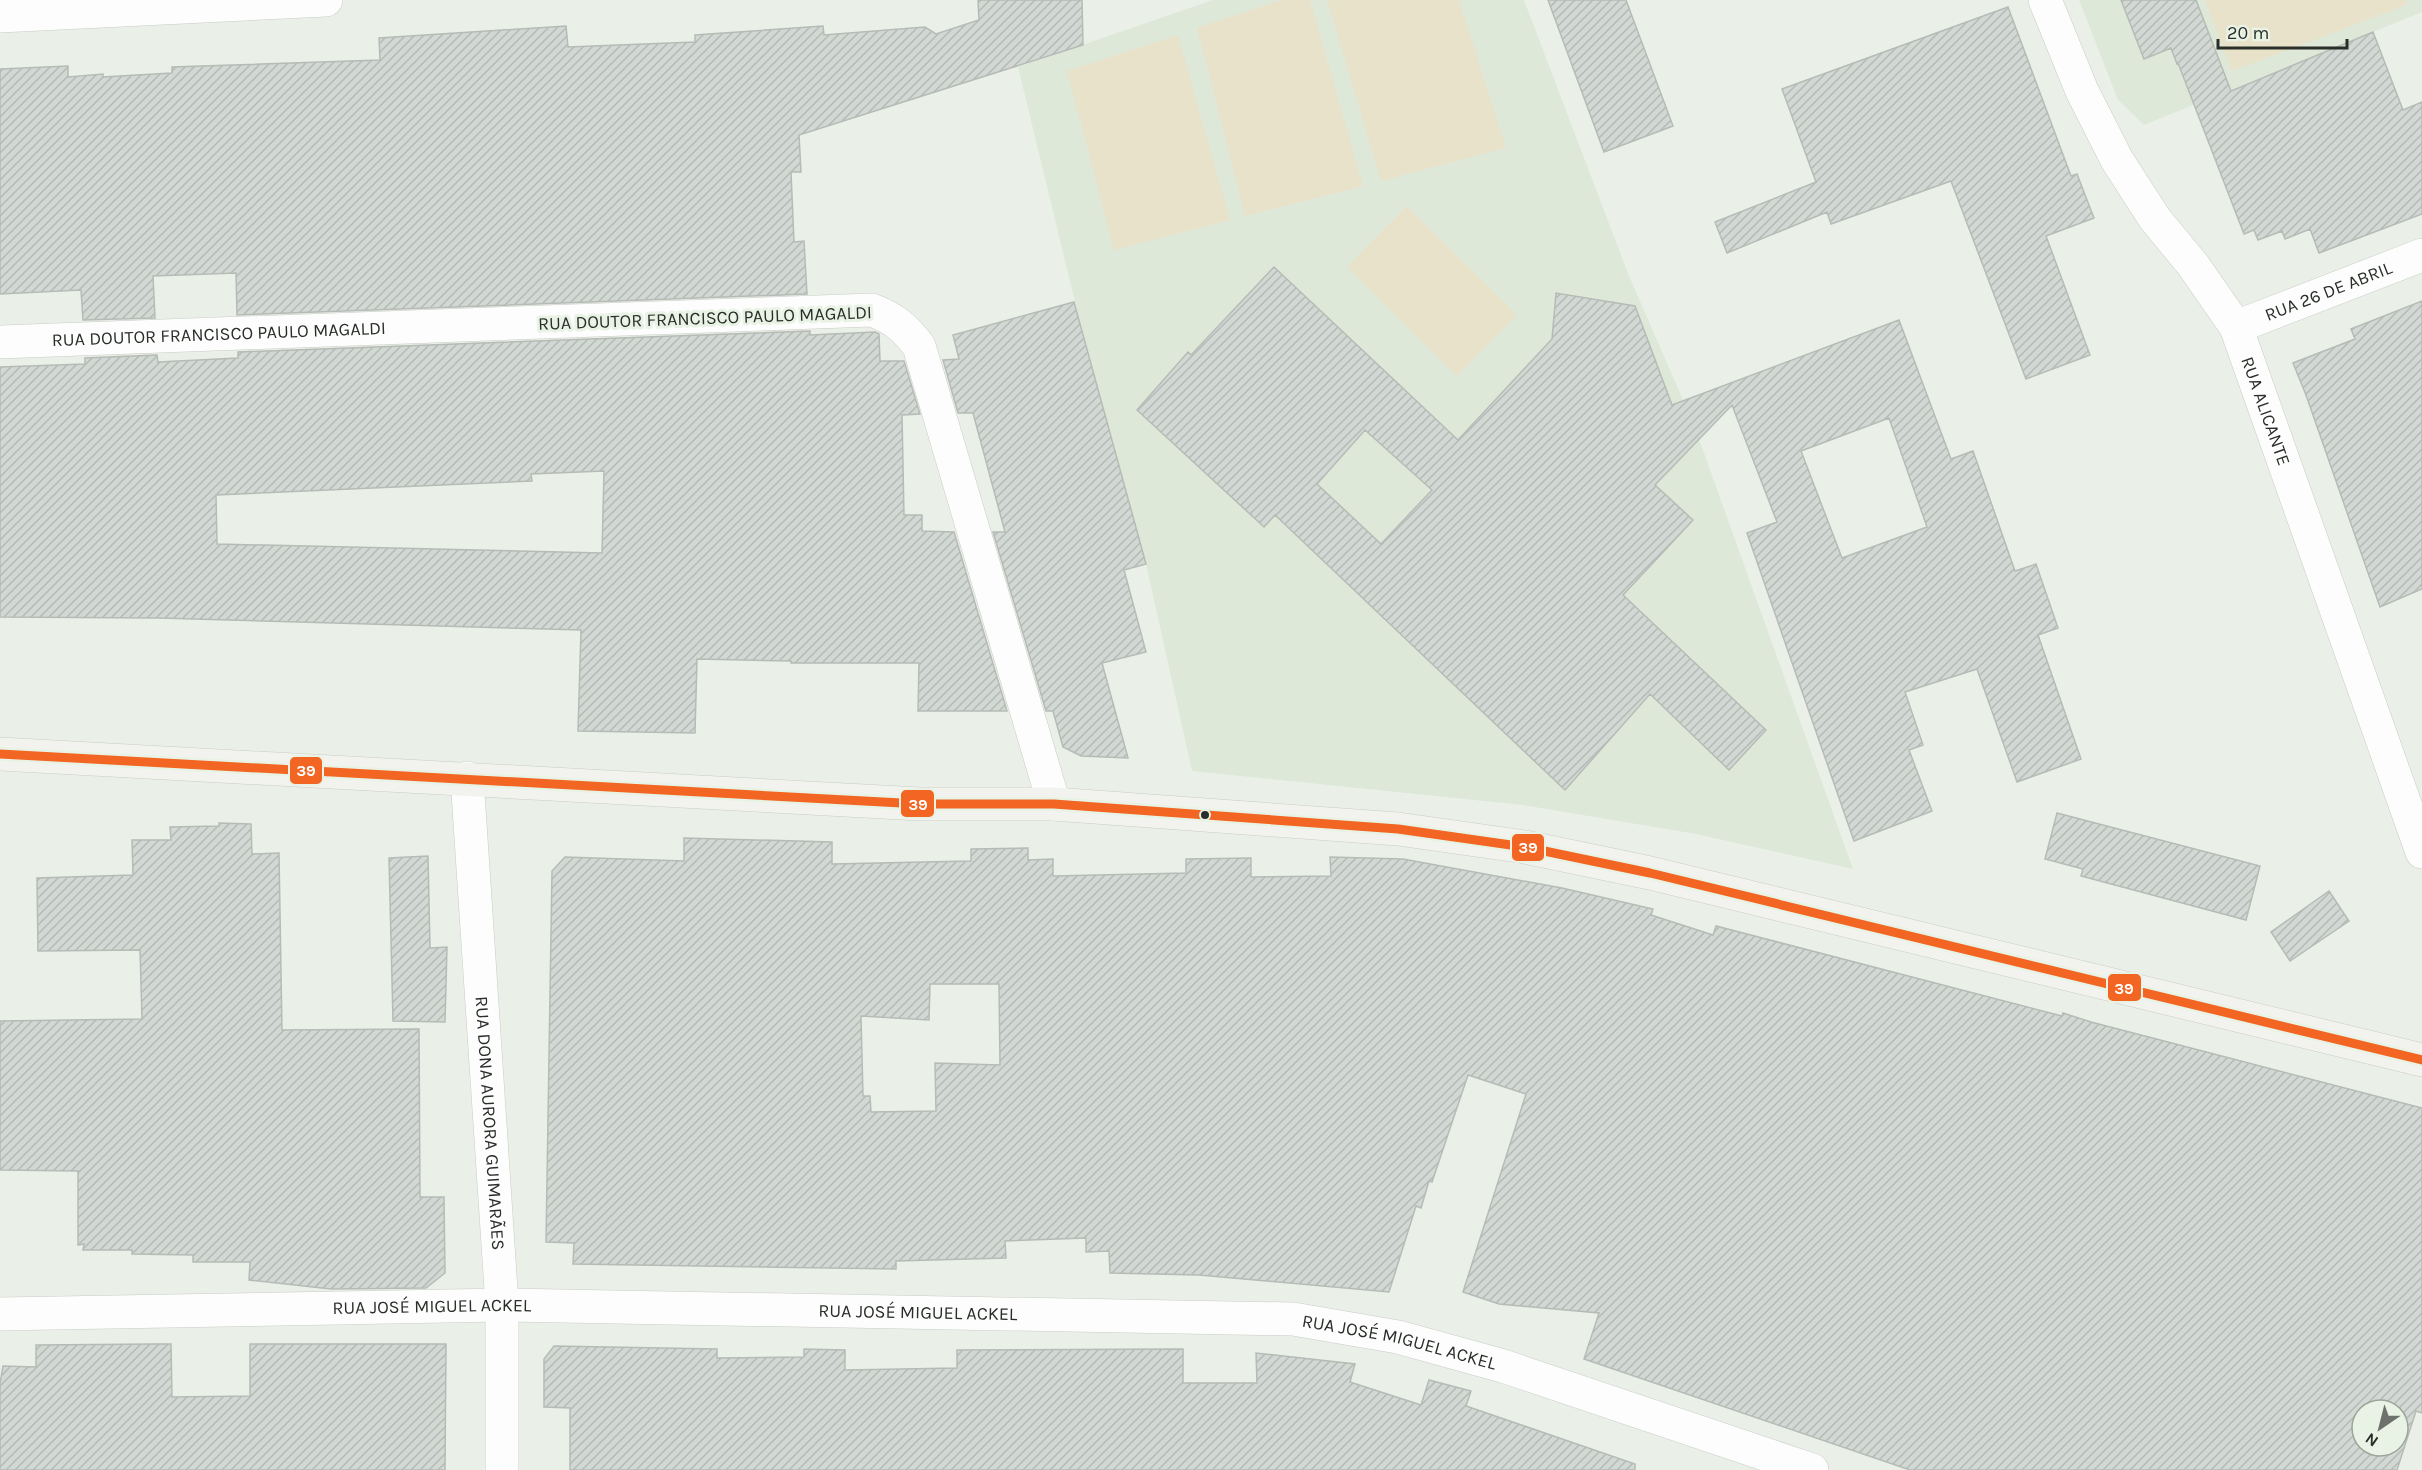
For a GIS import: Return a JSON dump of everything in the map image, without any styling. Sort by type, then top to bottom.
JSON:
[{"type":"main road","points":[[0,754],[920,804],[1054,804],[1398,829],[1525,848],[1661,876],[2422,1060]]},
{"type":"street","points":[[0,16],[326,0]]},
{"type":"street","name":"RUA ALICANTE","points":[[2045,0],[2082,91],[2117,160],[2155,219],[2193,265],[2236,327],[2422,852]]},
{"type":"street","name":"RUA 26 DE ABRIL","points":[[2236,327],[2422,255]]},
{"type":"street","name":"RUA DOUTOR FRANCISCO PAULO MAGALDI","points":[[0,342],[872,310],[888,316],[903,325],[920,346],[1054,804]]},
{"type":"street","name":"RUA DONA AURORA GUIMARÃES","points":[[467,778],[502,1305],[502,1470]]},
{"type":"street","name":"RUA JOSÉ MIGUEL ACKEL","points":[[0,1314],[502,1305],[1293,1319],[1398,1337],[1503,1366],[1812,1470]]},
{"type":"shaded area","points":[[1213,0],[1524,0],[1629,276],[1694,425],[1853,869],[1696,834],[1523,805],[1192,771],[1146,564],[1075,302],[1018,67]]},
{"type":"shaded area","points":[[1282,0],[1310,0],[1363,186],[1245,216],[1197,28]]},
{"type":"shaded area","points":[[1327,0],[1459,0],[1506,148],[1381,181]]},
{"type":"shaded area","points":[[2079,0],[2422,0],[2422,12],[2144,125],[2118,100]]},
{"type":"shaded area","points":[[2205,0],[2406,0],[2407,5],[2232,71]]},
{"type":"shaded area","points":[[1178,35],[1230,220],[1114,250],[1067,71]]},
{"type":"shaded area","points":[[1407,206],[1517,315],[1457,376],[1347,267]]},
{"type":"building","points":[[978,0],[1082,0],[1083,45],[799,135],[801,172],[791,172],[794,242],[804,241],[807,294],[237,315],[236,273],[153,276],[155,318],[83,320],[81,290],[0,294],[0,69],[68,66],[68,77],[103,74],[103,77],[172,73],[172,67],[380,60],[379,38],[566,26],[568,47],[695,42],[695,35],[823,26],[824,35],[925,27],[936,34],[979,20]]},
{"type":"building","points":[[1548,0],[1626,0],[1673,126],[1604,152]]},
{"type":"building","points":[[2121,0],[2196,0],[2231,91],[2373,32],[2403,110],[2422,102],[2422,214],[2319,253],[2310,229],[2285,239],[2282,231],[2258,240],[2254,230],[2244,234],[2171,48],[2144,59]]},
{"type":"building","points":[[2008,7],[2071,176],[2077,174],[2094,218],[2046,236],[2090,355],[2026,379],[1951,181],[1831,224],[1827,212],[1727,253],[1715,222],[1816,182],[1782,89]]},
{"type":"building","points":[[1274,267],[1458,440],[1552,339],[1556,293],[1635,306],[1672,405],[1899,320],[1951,459],[1973,451],[2015,571],[2036,564],[2058,628],[2038,635],[2081,759],[2017,782],[1977,669],[1905,692],[1923,745],[1909,750],[1932,811],[1854,841],[1747,533],[1777,522],[1732,405],[1655,485],[1693,520],[1623,595],[1766,730],[1729,770],[1650,694],[1565,790],[1275,515],[1264,527],[1137,410],[1188,352],[1191,355]],"holes":[[[1889,418],[1927,527],[1842,558],[1801,451]],[[1365,430],[1432,490],[1381,544],[1317,484]]]},
{"type":"building","points":[[2422,301],[2422,589],[2380,607],[2293,363],[2355,339],[2351,329]]},
{"type":"building","points":[[1074,302],[1146,564],[1124,570],[1146,652],[1102,663],[1128,758],[1081,756],[1063,747],[1053,711],[1046,711],[993,532],[1005,532],[973,413],[958,413],[943,360],[959,359],[953,335]]},
{"type":"building","points":[[810,331],[810,335],[875,332],[879,334],[880,361],[904,361],[920,414],[902,415],[904,515],[922,515],[922,531],[954,532],[1007,711],[918,711],[919,663],[791,663],[791,661],[697,659],[695,733],[578,731],[581,630],[158,618],[0,617],[0,367],[85,364],[85,358],[157,355],[158,362],[238,358],[238,352]],"holes":[[[604,471],[602,553],[217,544],[216,495],[532,481],[531,474]]]},
{"type":"building","points":[[2057,813],[2260,866],[2246,920],[2081,876],[2083,869],[2045,859]]},
{"type":"building","points":[[219,823],[251,824],[252,854],[279,853],[282,1030],[419,1029],[420,1197],[444,1197],[445,1273],[426,1288],[331,1289],[249,1280],[250,1262],[193,1262],[193,1255],[132,1254],[132,1250],[83,1250],[84,1244],[78,1245],[78,1171],[0,1170],[0,1021],[142,1019],[140,950],[38,951],[37,878],[133,875],[132,840],[171,840],[170,827],[219,826]]},
{"type":"building","points":[[684,838],[832,842],[832,864],[971,861],[971,849],[1028,848],[1028,860],[1053,859],[1053,876],[1186,873],[1186,859],[1251,858],[1251,877],[1331,876],[1330,857],[1403,859],[1562,888],[1653,909],[1651,915],[1713,935],[1716,926],[2062,1016],[2063,1013],[2422,1108],[2422,1413],[2416,1411],[2410,1430],[2410,1398],[2350,1398],[2350,1458],[2401,1458],[2397,1470],[1910,1470],[1584,1359],[1599,1313],[1499,1304],[1463,1292],[1526,1094],[1468,1075],[1432,1182],[1429,1181],[1421,1208],[1416,1206],[1389,1292],[1199,1275],[1110,1273],[1109,1251],[1086,1252],[1086,1238],[1005,1241],[1006,1258],[896,1261],[896,1269],[573,1264],[574,1243],[546,1242],[552,871],[565,857],[684,861]],"holes":[[[930,984],[999,984],[1000,1065],[935,1063],[936,1111],[871,1112],[870,1096],[863,1096],[861,1016],[929,1020]]]},
{"type":"building","points":[[428,856],[430,948],[447,947],[445,1022],[393,1021],[389,858]]},
{"type":"building","points":[[2329,891],[2349,921],[2290,961],[2271,932]]},
{"type":"building","points":[[171,1344],[172,1397],[250,1396],[250,1344],[446,1344],[445,1470],[0,1470],[0,1383],[3,1366],[36,1367],[36,1345]]},
{"type":"building","points":[[554,1346],[717,1349],[717,1358],[804,1357],[804,1349],[845,1350],[845,1370],[957,1368],[957,1350],[1183,1349],[1183,1383],[1257,1383],[1256,1353],[1355,1364],[1350,1382],[1421,1405],[1429,1380],[1471,1391],[1466,1406],[1635,1464],[1635,1470],[570,1470],[570,1408],[544,1407],[544,1359]]},
{"type":"transit line","name":"39","points":[[0,754],[920,804],[1054,804],[1398,829],[1525,847],[1650,873],[2422,1060]]}]
